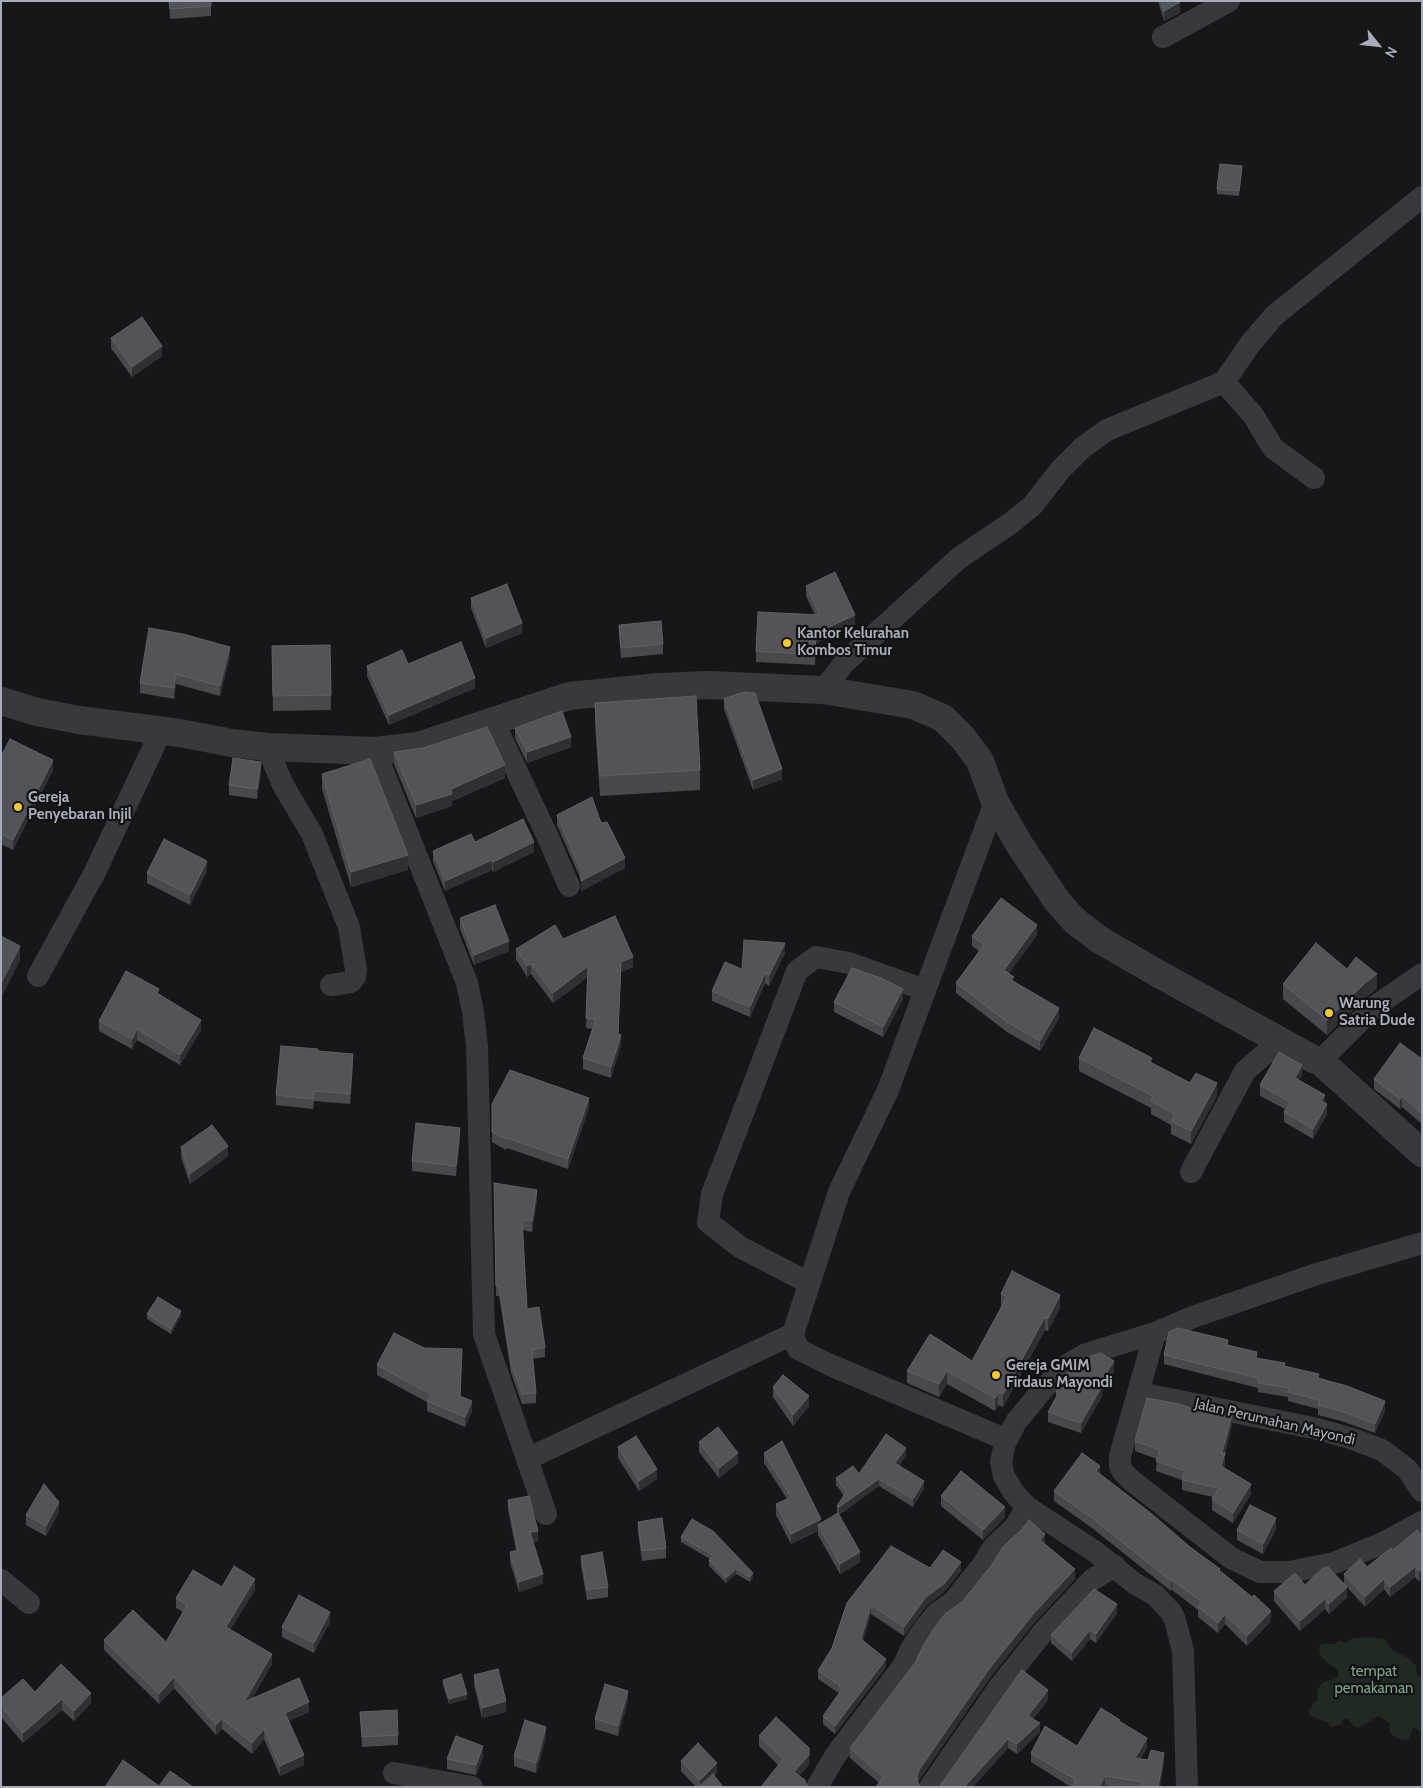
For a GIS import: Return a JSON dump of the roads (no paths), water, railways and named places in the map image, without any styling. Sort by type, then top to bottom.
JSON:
[{"type":"street","points":[[1163,37],[1229,1]]},
{"type":"street","points":[[823,690],[845,662],[959,558],[1032,506],[1061,469],[1082,448],[1106,430],[1224,382],[1250,344],[1275,315],[1422,197]]},
{"type":"street","points":[[1224,382],[1253,415],[1273,448],[1314,478]]},
{"type":"street","points":[[1,701],[37,712],[79,720],[161,731],[232,744],[375,751],[418,746],[569,696],[630,689],[709,685],[823,690],[913,705],[943,718],[963,738],[980,761],[995,802],[1019,844],[1057,901],[1075,921],[1100,940],[1276,1039],[1320,1061],[1422,1152]]},
{"type":"street","points":[[493,721],[569,886]]},
{"type":"street","points":[[38,976],[94,872],[161,731]]},
{"type":"street","points":[[267,747],[283,785],[312,834],[348,927],[356,970],[355,978],[350,982],[331,986]]},
{"type":"street","points":[[375,751],[466,983],[473,1012],[477,1046],[484,1334],[546,1514]]},
{"type":"street","points":[[995,802],[888,1090],[839,1192],[793,1334],[798,1349],[837,1368],[1007,1440]]},
{"type":"street","points":[[809,1283],[740,1247],[708,1222],[712,1194],[797,971],[816,957],[849,963],[925,990]]},
{"type":"street","points":[[1320,1061],[1374,1007],[1422,974]]},
{"type":"street","points":[[1192,1172],[1245,1071],[1268,1050],[1276,1039]]},
{"type":"street","points":[[1187,1787],[1183,1651],[1171,1612],[1154,1595],[1134,1582],[1115,1566],[1028,1507],[1014,1492],[1004,1476],[1001,1462],[1007,1440],[1016,1422],[1043,1389],[1067,1365],[1086,1354],[1156,1333],[1192,1317],[1317,1274],[1422,1243]]},
{"type":"street","points":[[1156,1333],[1120,1456],[1120,1466],[1131,1480],[1231,1558],[1260,1572],[1289,1572],[1334,1562],[1383,1543],[1422,1522]]},
{"type":"street","points":[[527,1459],[793,1334]]},
{"type":"street","name":"Jalan Perumahan Mayondi","points":[[1140,1393],[1318,1429],[1353,1439],[1382,1450],[1407,1469],[1422,1491]]},
{"type":"street","points":[[817,1787],[835,1756],[904,1665],[911,1649],[929,1623],[936,1614],[953,1602],[981,1567],[993,1548],[1014,1527],[1028,1507]]},
{"type":"street","points":[[930,1787],[1000,1686],[1044,1631],[1093,1579],[1115,1566]]},
{"type":"street","points":[[1,1580],[29,1603]]},
{"type":"street","points":[[394,1773],[472,1787]]},
{"type":"place","name":"Kantor Kelurahan Kombos Timur","points":[[787,643]]},
{"type":"place","name":"Gereja Penyebaran Injil","points":[[18,807]]},
{"type":"place","name":"Warung Satria Dude","points":[[1329,1013]]},
{"type":"place","name":"Gereja GMIM Firdaus Mayondi","points":[[996,1375]]},
{"type":"park label","name":"tempat pemakaman","points":[[1374,1680]]}]
